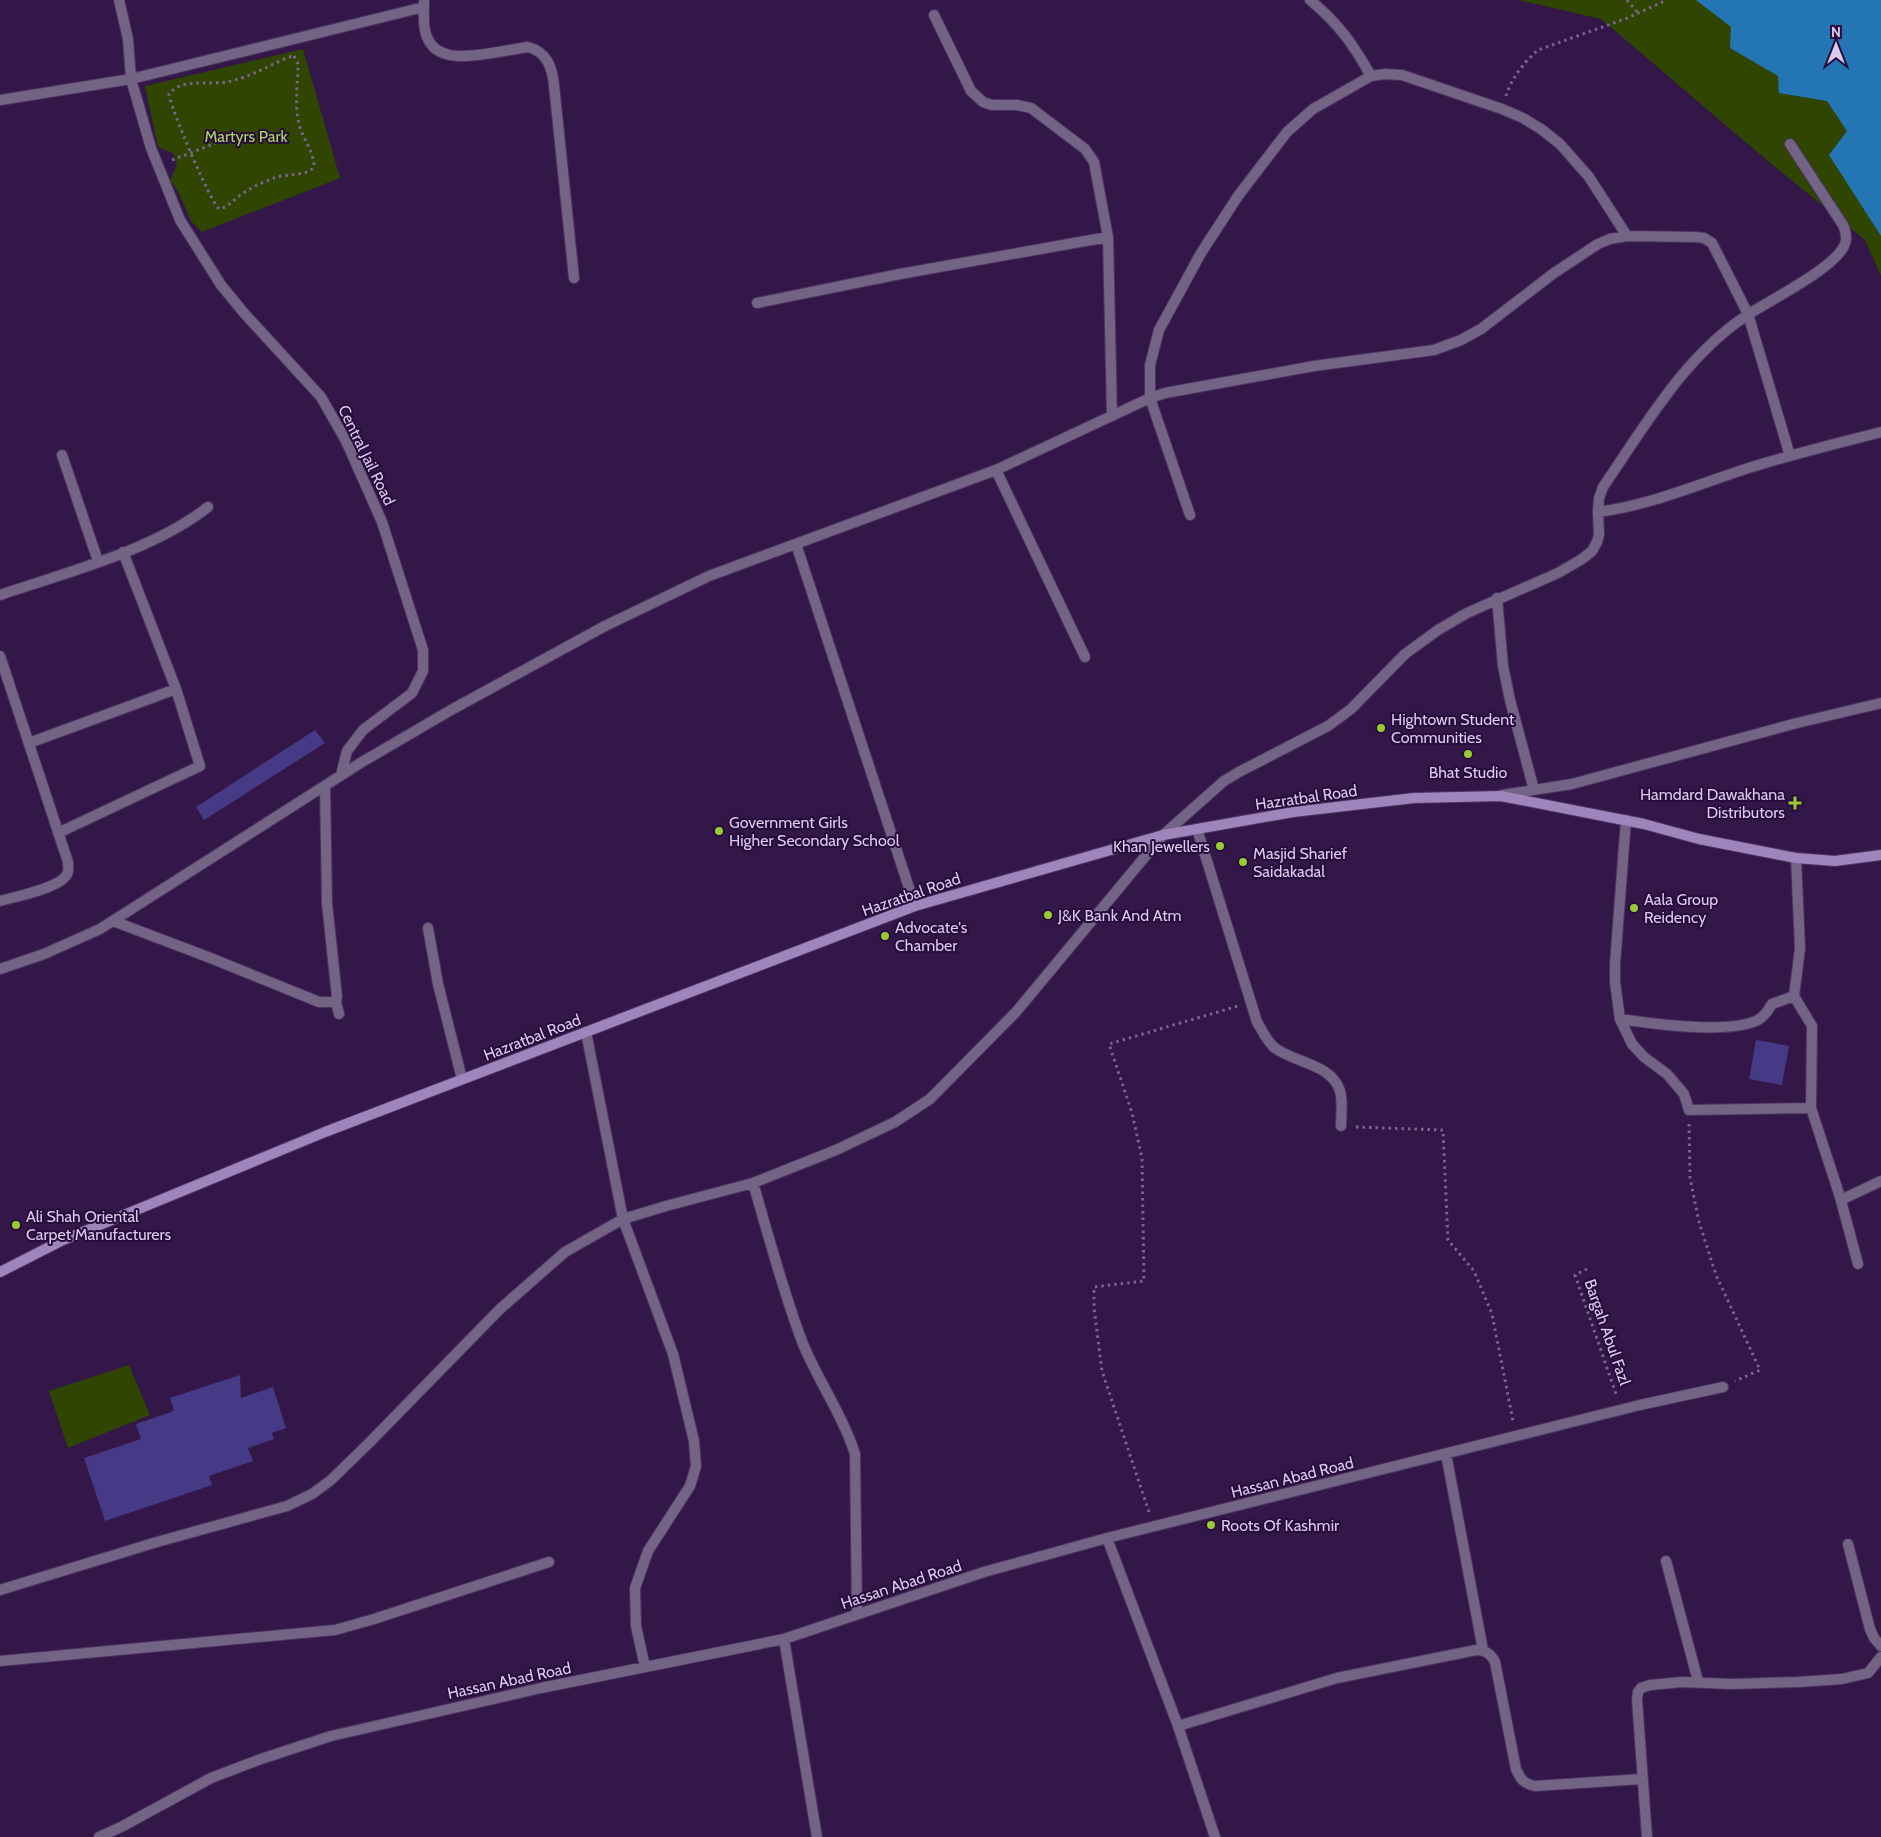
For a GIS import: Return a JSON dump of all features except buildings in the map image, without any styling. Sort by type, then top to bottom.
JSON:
[{"type":"main road","name":"Hazratbal Road","points":[[0,1272],[70,1238],[325,1132],[915,906],[1163,835],[1293,812],[1414,798],[1501,796],[1626,820],[1699,839],[1796,858],[1835,861],[1881,855]]},
{"type":"street","name":"Central Jail Road","points":[[119,0],[128,39],[131,79],[158,166],[180,220],[221,285],[321,397],[334,418],[346,440],[382,522],[422,650],[422,671],[412,693],[363,730],[347,751],[341,775]]},
{"type":"street","points":[[1310,0],[1341,29],[1354,46],[1371,76]]},
{"type":"street","points":[[0,100],[131,79],[424,3],[425,29],[428,39],[432,46],[445,54],[458,56],[528,47],[537,50],[546,58],[554,85],[574,278]]},
{"type":"street","points":[[934,15],[971,91],[978,98],[992,105],[1017,105],[1031,108],[1075,140],[1091,155],[1108,236],[1112,416]]},
{"type":"street","points":[[1190,515],[1150,398],[1150,366],[1159,330],[1201,253],[1238,196],[1287,132],[1313,109],[1371,76],[1385,74],[1402,75],[1502,109],[1523,118],[1560,144],[1589,177],[1627,236]]},
{"type":"street","points":[[0,1590],[157,1542],[287,1506],[312,1494],[331,1480],[369,1443],[500,1309],[564,1252],[623,1219],[754,1183],[880,1130],[896,1122],[930,1098],[1016,1012],[1163,835],[1224,782],[1239,772],[1328,726],[1351,709],[1405,654],[1438,630],[1467,612],[1558,573],[1592,551],[1599,535],[1599,498],[1603,487],[1674,384],[1724,332],[1748,314],[1800,283],[1830,262],[1844,248],[1847,234],[1843,225],[1790,144]]},
{"type":"street","points":[[757,303],[900,274],[1108,236]]},
{"type":"street","points":[[0,969],[44,954],[100,929],[341,775],[451,710],[605,626],[709,576],[996,470],[1150,398],[1165,393],[1314,366],[1434,350],[1461,340],[1481,329],[1554,273],[1610,238],[1627,236],[1704,238],[1712,243],[1748,314],[1790,456]]},
{"type":"street","points":[[1598,512],[1645,503],[1755,466],[1881,432]]},
{"type":"street","points":[[62,455],[98,561]]},
{"type":"street","points":[[996,470],[1085,657]]},
{"type":"street","points":[[0,594],[123,552],[192,520],[208,507]]},
{"type":"street","points":[[796,544],[915,906]]},
{"type":"street","points":[[58,833],[200,766],[176,689],[123,552]]},
{"type":"street","points":[[1497,598],[1503,666],[1534,790]]},
{"type":"street","points":[[0,656],[68,862],[67,875],[63,880],[34,892],[0,901]]},
{"type":"street","points":[[29,744],[176,689]]},
{"type":"street","points":[[1501,796],[1572,784],[1797,723],[1881,703]]},
{"type":"street","points":[[325,786],[327,903],[338,1014]]},
{"type":"street","points":[[1626,820],[1615,982],[1620,1020],[1632,1044],[1666,1074],[1684,1094],[1689,1110],[1811,1108]]},
{"type":"street","points":[[1197,829],[1258,1022],[1273,1046],[1290,1058],[1320,1068],[1336,1083],[1341,1095],[1341,1126]]},
{"type":"street","points":[[1796,858],[1800,948],[1794,996],[1812,1026],[1811,1108],[1840,1197],[1858,1264]]},
{"type":"street","points":[[113,921],[319,1002],[336,1002]]},
{"type":"street","points":[[428,928],[438,984],[462,1079]]},
{"type":"street","points":[[1620,1020],[1668,1026],[1743,1024],[1757,1020],[1767,1012],[1772,1004],[1794,996]]},
{"type":"street","points":[[586,1032],[623,1219],[673,1354],[693,1432],[696,1466],[690,1486],[648,1551],[635,1588],[636,1626],[645,1667]]},
{"type":"street","points":[[1840,1197],[1846,1198],[1881,1181]]},
{"type":"street","points":[[754,1183],[788,1300],[804,1344],[822,1386],[850,1438],[855,1454],[857,1614]]},
{"type":"street","name":"Hassan Abad Road","points":[[99,1837],[211,1778],[331,1736],[541,1688],[784,1640],[984,1572],[1107,1538],[1621,1410],[1723,1387]]},
{"type":"street","points":[[1446,1454],[1483,1650]]},
{"type":"street","points":[[1107,1538],[1178,1726],[1215,1837]]},
{"type":"street","points":[[1848,1544],[1870,1629],[1874,1638],[1881,1646]]},
{"type":"street","points":[[1666,1561],[1698,1681]]},
{"type":"street","points":[[0,1662],[335,1630],[549,1562]]},
{"type":"street","points":[[784,1640],[817,1837]]},
{"type":"street","points":[[1178,1726],[1337,1678],[1483,1650],[1492,1655],[1495,1662],[1516,1769],[1521,1780],[1526,1784],[1535,1786],[1642,1779]]},
{"type":"street","points":[[1647,1837],[1637,1699],[1641,1688],[1650,1685],[1698,1681],[1734,1684],[1842,1679],[1868,1674],[1881,1657]]},
{"type":"path","points":[[1627,0],[1638,13]]},
{"type":"path","points":[[1502,109],[1508,87],[1527,59],[1538,50],[1638,13],[1667,0]]},
{"type":"path","points":[[294,56],[298,64],[298,122],[314,157],[313,169],[306,173],[281,176],[264,181],[239,196],[230,204],[219,209],[211,200],[191,152],[170,100],[169,94],[171,91],[184,85],[238,79],[294,56]]},
{"type":"path","points":[[158,166],[221,141]]},
{"type":"path","points":[[1154,1527],[1102,1371],[1094,1308],[1094,1287],[1144,1281],[1142,1158],[1132,1113],[1109,1044],[1251,1002]]},
{"type":"path","points":[[1689,1110],[1690,1178],[1699,1222],[1716,1275],[1760,1370],[1723,1387]]},
{"type":"path","points":[[1341,1126],[1443,1130],[1448,1240],[1474,1271],[1492,1314],[1516,1436]]},
{"type":"path","name":"Bargah Abul Fazl","points":[[1587,1268],[1575,1275],[1621,1410]]},
{"type":"green space","points":[[1518,0],[1881,0],[1881,276],[1865,240],[1769,162],[1601,19]]},
{"type":"green space","name":"Martyrs Park","points":[[303,49],[340,178],[202,232],[191,221],[178,191],[170,180],[177,166],[173,153],[158,147],[145,86]]},
{"type":"green space","points":[[129,1365],[150,1415],[68,1448],[49,1391]]},
{"type":"water","points":[[1696,0],[1881,0],[1881,236],[1829,155],[1847,131],[1827,101],[1779,93],[1778,76],[1730,48],[1731,27]]},
{"type":"place","name":"Hightown Student Communities","points":[[1381,728]]},
{"type":"place","name":"Bhat Studio","points":[[1468,754]]},
{"type":"place","name":"Hamdard Dawakhana Distributors","points":[[1795,803]]},
{"type":"place","name":"Government Girls Higher Secondary School","points":[[719,831]]},
{"type":"place","name":"Khan Jewellers","points":[[1220,846]]},
{"type":"place","name":"Masjid Sharief Saidakadal","points":[[1243,862]]},
{"type":"place","name":"Aala Group Reidency","points":[[1634,908]]},
{"type":"place","name":"J&K Bank And Atm","points":[[1048,915]]},
{"type":"place","name":"Advocate's Chamber","points":[[885,936]]},
{"type":"place","name":"Ali Shah Oriental Carpet Manufacturers","points":[[16,1225]]},
{"type":"place","name":"Roots Of Kashmir","points":[[1211,1525]]}]
